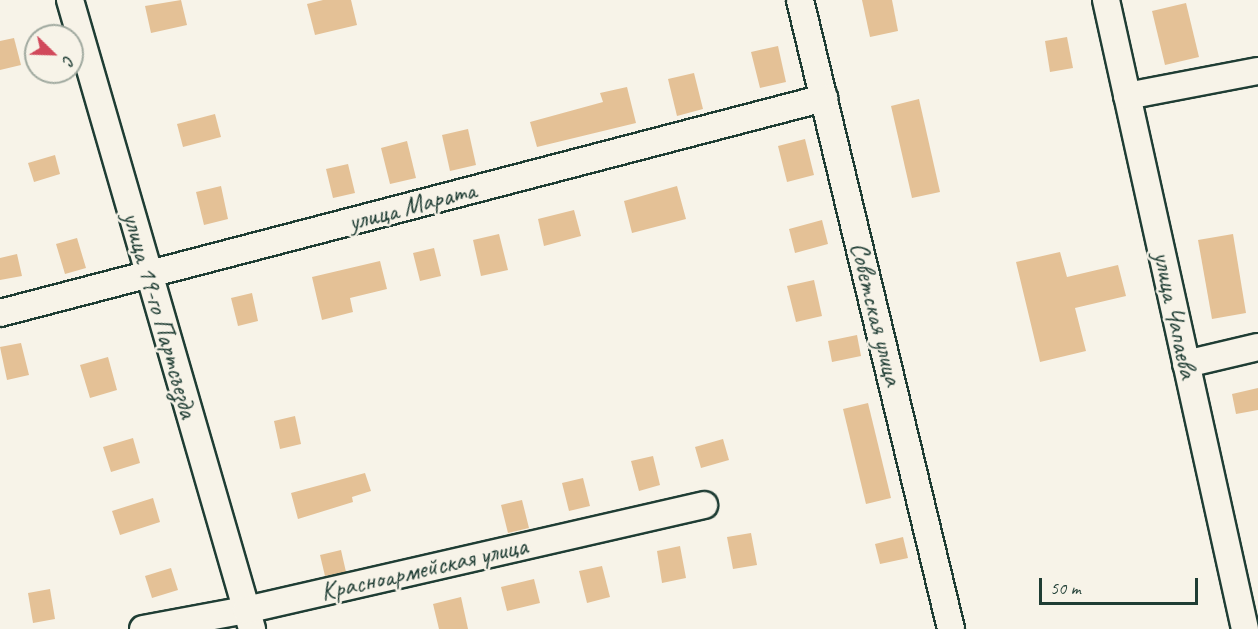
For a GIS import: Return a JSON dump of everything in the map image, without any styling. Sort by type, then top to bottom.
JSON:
[{"type":"street","name":"улица 19-го Партсъезда","points":[[70,0],[249,619]]},
{"type":"street","name":"Советская улица","points":[[800,0],[951,629]]},
{"type":"street","name":"улица Чапаева","points":[[1106,0],[1245,629]]},
{"type":"street","points":[[1127,96],[1258,71]]},
{"type":"street","name":"улица Марата","points":[[0,313],[824,98]]},
{"type":"street","points":[[1186,364],[1258,346]]},
{"type":"street","name":"Красноармейская улица","points":[[143,629],[249,619],[704,505]]},
{"type":"building","points":[[181,0],[187,25],[151,33],[145,6]]},
{"type":"building","points":[[323,0],[351,0],[357,25],[315,35],[307,4]]},
{"type":"building","points":[[862,0],[892,0],[898,31],[870,37]]},
{"type":"building","points":[[1186,3],[1199,57],[1165,65],[1152,11]]},
{"type":"building","points":[[1067,37],[1073,68],[1050,72],[1045,41]]},
{"type":"building","points":[[14,38],[21,65],[0,70],[0,41]]},
{"type":"building","points":[[778,46],[786,82],[760,88],[751,52]]},
{"type":"building","points":[[694,73],[703,109],[677,116],[668,79]]},
{"type":"building","points":[[627,87],[636,123],[537,147],[530,122],[603,102],[600,93]]},
{"type":"building","points":[[919,99],[940,192],[912,198],[891,106]]},
{"type":"building","points":[[215,114],[221,137],[183,147],[177,124]]},
{"type":"building","points":[[468,129],[476,165],[450,171],[442,135]]},
{"type":"building","points":[[805,139],[814,175],[787,182],[778,146]]},
{"type":"building","points":[[407,141],[416,178],[390,184],[381,148]]},
{"type":"building","points":[[55,155],[60,174],[34,182],[28,163]]},
{"type":"building","points":[[348,164],[355,193],[333,198],[326,169]]},
{"type":"building","points":[[221,186],[228,219],[204,225],[196,192]]},
{"type":"building","points":[[677,186],[686,219],[632,233],[624,201]]},
{"type":"building","points":[[574,210],[581,236],[544,246],[538,219]]},
{"type":"building","points":[[822,220],[828,244],[795,253],[789,229]]},
{"type":"building","points":[[499,234],[508,270],[481,276],[473,240]]},
{"type":"building","points":[[1233,234],[1246,313],[1212,319],[1198,240]]},
{"type":"building","points":[[77,238],[86,268],[65,274],[56,244]]},
{"type":"building","points":[[434,248],[441,276],[420,281],[413,253]]},
{"type":"building","points":[[1060,252],[1067,277],[1118,265],[1126,296],[1075,308],[1086,351],[1040,362],[1016,262]]},
{"type":"building","points":[[17,254],[22,276],[0,280],[0,258]]},
{"type":"building","points":[[380,261],[387,289],[350,298],[353,312],[322,320],[312,277]]},
{"type":"building","points":[[814,280],[822,316],[796,322],[787,286]]},
{"type":"building","points":[[252,293],[258,321],[238,326],[231,298]]},
{"type":"building","points":[[857,335],[861,356],[832,362],[828,341]]},
{"type":"building","points":[[21,343],[29,375],[7,380],[0,347]]},
{"type":"building","points":[[108,357],[117,390],[90,398],[80,365]]},
{"type":"building","points":[[1258,388],[1258,410],[1236,414],[1232,394]]},
{"type":"building","points":[[868,403],[891,498],[866,504],[843,409]]},
{"type":"building","points":[[295,416],[301,444],[280,449],[274,421]]},
{"type":"building","points":[[133,438],[140,463],[111,472],[103,447]]},
{"type":"building","points":[[723,439],[729,460],[701,468],[695,447]]},
{"type":"building","points":[[653,456],[660,485],[639,491],[631,461]]},
{"type":"building","points":[[365,473],[371,491],[352,497],[353,502],[298,519],[291,493]]},
{"type":"building","points":[[583,478],[590,506],[569,511],[562,483]]},
{"type":"building","points":[[153,498],[160,522],[120,535],[112,511]]},
{"type":"building","points":[[522,500],[529,528],[508,533],[501,505]]},
{"type":"building","points":[[751,533],[757,565],[733,569],[727,537]]},
{"type":"building","points":[[903,537],[908,558],[880,564],[875,544]]},
{"type":"building","points":[[680,546],[686,578],[662,583],[657,551]]},
{"type":"building","points":[[341,550],[346,572],[325,576],[320,555]]},
{"type":"building","points":[[602,566],[610,597],[587,603],[579,571]]},
{"type":"building","points":[[171,568],[178,590],[152,598],[145,576]]},
{"type":"building","points":[[534,579],[540,603],[507,611],[501,587]]},
{"type":"building","points":[[50,589],[55,619],[33,623],[28,593]]},
{"type":"building","points":[[461,597],[468,629],[439,629],[433,604]]}]
